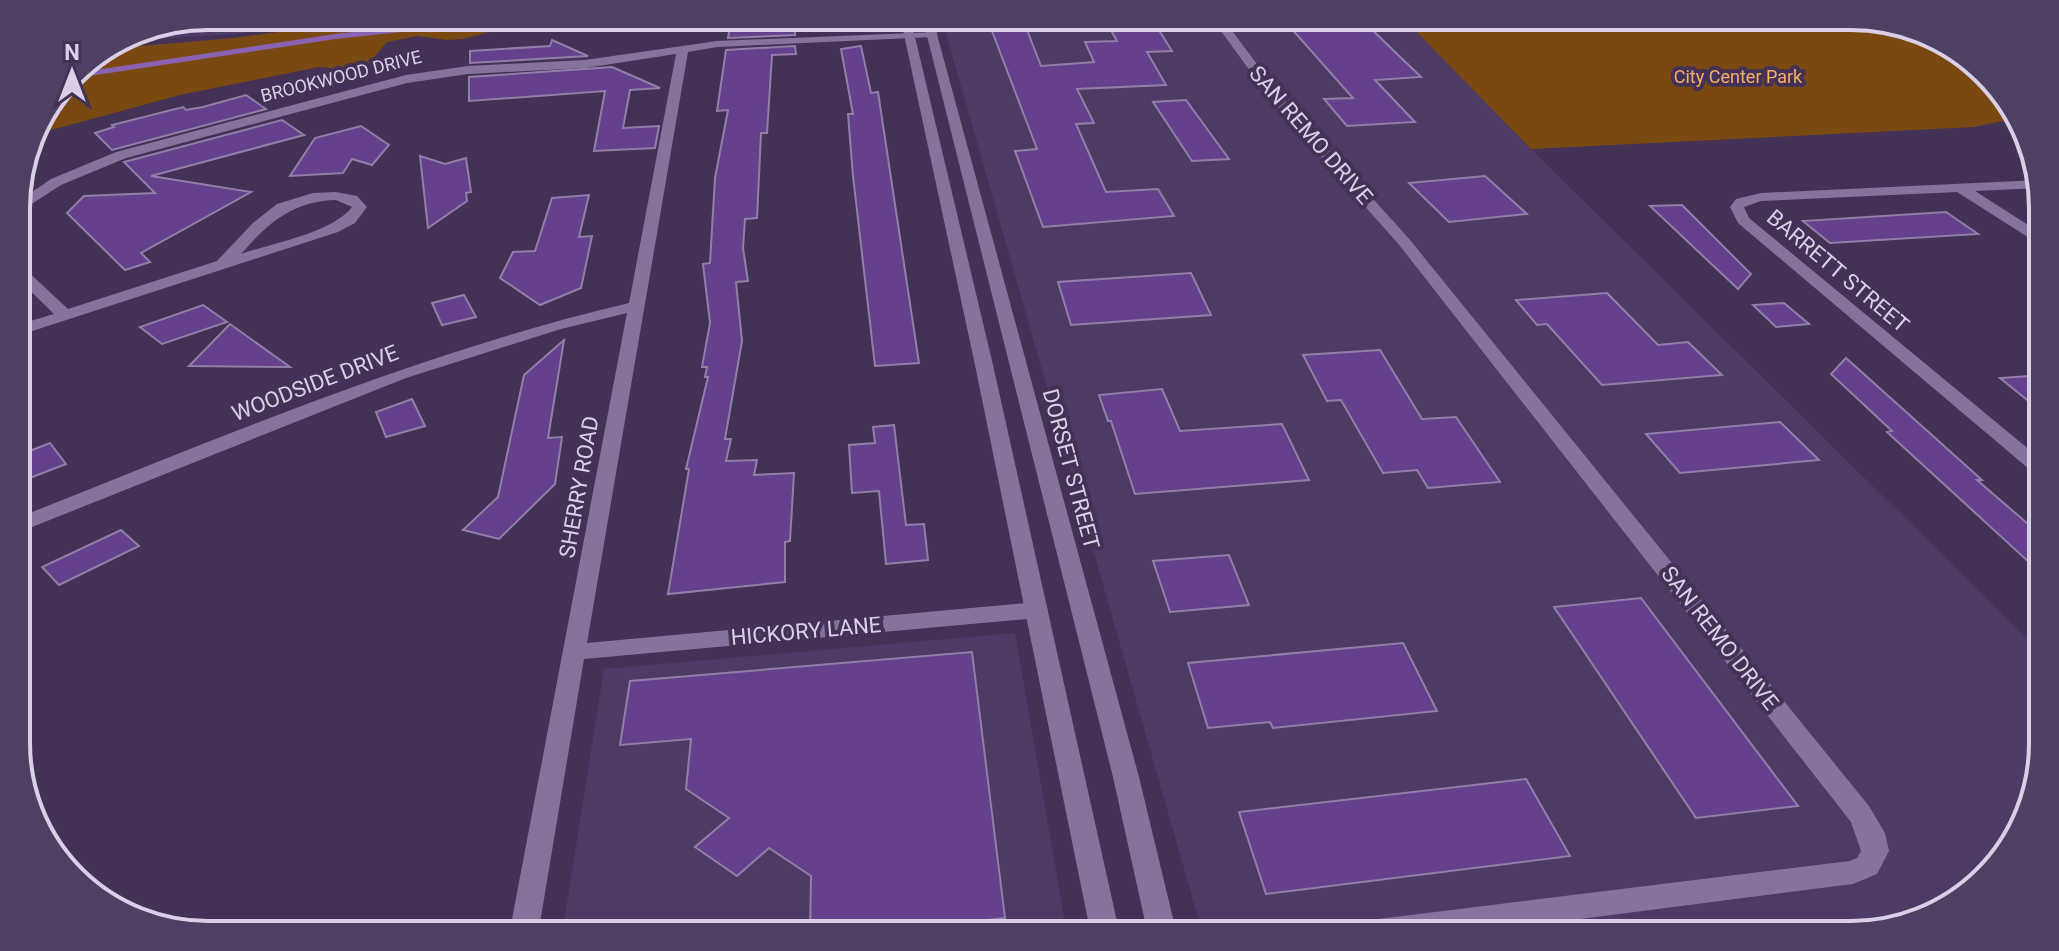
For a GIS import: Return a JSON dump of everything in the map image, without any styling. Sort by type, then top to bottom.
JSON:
[{"type":"street","name":"BROOKWOOD DRIVE","points":[[30,200],[56,182],[103,161],[377,85],[459,71],[585,64],[683,47],[857,30]]},
{"type":"street","points":[[909,30],[1103,921]]},
{"type":"street","name":"DORSET STREET","points":[[931,30],[1126,777],[1160,921]]},
{"type":"street","name":"SAN REMO DRIVE","points":[[1225,30],[1276,98],[1414,254],[1840,790],[1871,833],[1875,851],[1867,866],[1853,872],[1465,921]]},
{"type":"street","name":"SHERRY ROAD","points":[[526,921],[683,47]]},
{"type":"street","name":"BARRETT STREET","points":[[2027,185],[1761,197],[1741,202],[1737,207],[1743,220],[2029,459]]},
{"type":"street","points":[[1960,188],[2029,233]]},
{"type":"street","points":[[30,327],[65,315],[223,264],[342,225],[356,216],[360,207],[354,200],[340,196],[320,196],[288,204],[267,216],[223,264]]},
{"type":"street","points":[[30,282],[65,315]]},
{"type":"street","name":"WOODSIDE DRIVE","points":[[30,521],[423,367],[524,333],[636,306]]},
{"type":"street","name":"HICKORY LANE","points":[[574,652],[1037,610]]},
{"type":"shaded area","points":[[197,30],[264,30],[151,39]]},
{"type":"shaded area","points":[[945,30],[1415,30],[1531,149],[2029,640],[2026,778],[2011,822],[1985,860],[1968,877],[1930,903],[1908,912],[1862,921],[1199,921]]},
{"type":"shaded area","points":[[1015,633],[1065,921],[564,921],[604,669]]},
{"type":"green space","points":[[293,30],[497,30],[463,39],[417,36],[387,42],[369,63],[340,69],[319,67],[180,95],[47,131],[58,112],[112,112],[112,59],[132,47]]},
{"type":"green space","name":"City Center Park","points":[[1415,30],[1851,30],[1886,33],[1919,44],[1959,67],[1977,82],[2006,120],[1974,127],[1531,149]]},
{"type":"building","points":[[730,30],[795,30],[795,35],[728,38]]},
{"type":"building","points":[[992,30],[1027,30],[1041,66],[1094,62],[1085,42],[1117,41],[1111,30],[1159,30],[1172,51],[1147,52],[1166,85],[1077,89],[1094,123],[1076,124],[1106,192],[1158,189],[1174,216],[1043,227],[1015,151],[1037,149]]},
{"type":"building","points":[[1293,30],[1372,30],[1421,77],[1375,80],[1415,122],[1347,126],[1324,99],[1353,98]]},
{"type":"building","points":[[552,40],[588,56],[470,63],[470,51],[550,46]]},
{"type":"building","points":[[795,46],[796,54],[772,55],[767,133],[761,133],[757,218],[745,219],[743,248],[748,281],[736,282],[742,341],[725,439],[731,439],[726,461],[757,460],[754,475],[794,473],[790,541],[785,542],[785,582],[668,594],[689,469],[686,469],[708,377],[705,377],[707,367],[702,367],[710,323],[703,264],[710,263],[715,178],[728,110],[717,111],[726,50]]},
{"type":"building","points":[[861,46],[871,93],[878,92],[919,363],[875,366],[853,176],[848,114],[853,114],[841,49]]},
{"type":"building","points":[[612,67],[660,88],[630,90],[623,128],[659,126],[655,148],[594,151],[605,91],[469,101],[469,77]]},
{"type":"building","points":[[246,95],[266,109],[112,150],[95,133],[114,127],[112,125],[183,107],[186,110],[203,107]]},
{"type":"building","points":[[1186,100],[1229,159],[1192,161],[1153,102]]},
{"type":"building","points":[[282,120],[304,135],[151,176],[251,192],[141,253],[150,262],[125,270],[67,213],[84,196],[155,193],[124,162]]},
{"type":"building","points":[[361,126],[389,145],[372,165],[352,159],[343,173],[290,176],[315,138]]},
{"type":"building","points":[[420,156],[445,164],[466,158],[471,192],[466,193],[467,201],[428,228]]},
{"type":"building","points":[[1485,176],[1527,214],[1449,222],[1409,183]]},
{"type":"building","points":[[589,195],[579,237],[592,236],[581,288],[540,305],[500,278],[513,252],[535,251],[552,198]]},
{"type":"building","points":[[1682,205],[1751,274],[1738,289],[1650,206]]},
{"type":"building","points":[[1946,212],[1978,234],[1830,243],[1803,221]]},
{"type":"building","points":[[1191,273],[1211,315],[1071,325],[1058,282]]},
{"type":"building","points":[[1607,293],[1658,345],[1688,342],[1722,375],[1602,385],[1547,324],[1537,325],[1516,300]]},
{"type":"building","points":[[464,295],[476,317],[442,325],[432,303]]},
{"type":"building","points":[[1784,303],[1809,324],[1776,327],[1753,305]]},
{"type":"building","points":[[203,305],[227,322],[162,344],[140,327]]},
{"type":"building","points":[[230,324],[290,367],[189,366]]},
{"type":"building","points":[[564,340],[548,438],[562,437],[555,484],[499,539],[463,530],[498,497],[524,375]]},
{"type":"building","points":[[1380,350],[1422,419],[1456,417],[1500,482],[1428,488],[1417,470],[1383,473],[1341,400],[1327,401],[1303,355]]},
{"type":"building","points":[[1846,358],[1982,480],[1977,480],[2029,525],[2029,562],[1887,432],[1892,431],[1831,374]]},
{"type":"building","points":[[2029,376],[2029,401],[2000,378]]},
{"type":"building","points":[[1162,389],[1180,431],[1282,424],[1309,480],[1135,494],[1099,395]]},
{"type":"building","points":[[412,399],[425,426],[386,437],[376,412]]},
{"type":"building","points":[[1780,422],[1819,460],[1680,473],[1646,434]]},
{"type":"building","points":[[894,425],[906,525],[924,524],[928,560],[886,564],[879,491],[852,493],[849,445],[875,443],[873,427]]},
{"type":"building","points":[[50,443],[66,464],[30,478],[30,451]]},
{"type":"building","points":[[121,530],[139,546],[59,585],[42,567]]},
{"type":"building","points":[[1229,555],[1249,605],[1170,612],[1153,561]]},
{"type":"building","points":[[1641,598],[1798,806],[1696,818],[1554,607]]},
{"type":"building","points":[[1403,643],[1437,711],[1273,728],[1270,722],[1208,728],[1188,663]]},
{"type":"building","points":[[972,652],[1005,918],[978,921],[810,921],[811,876],[769,848],[737,876],[695,847],[729,818],[686,789],[691,739],[620,745],[630,681]]},
{"type":"building","points":[[1526,779],[1570,856],[1266,894],[1239,812]]},
{"type":"waterway","points":[[112,70],[396,30]]}]
